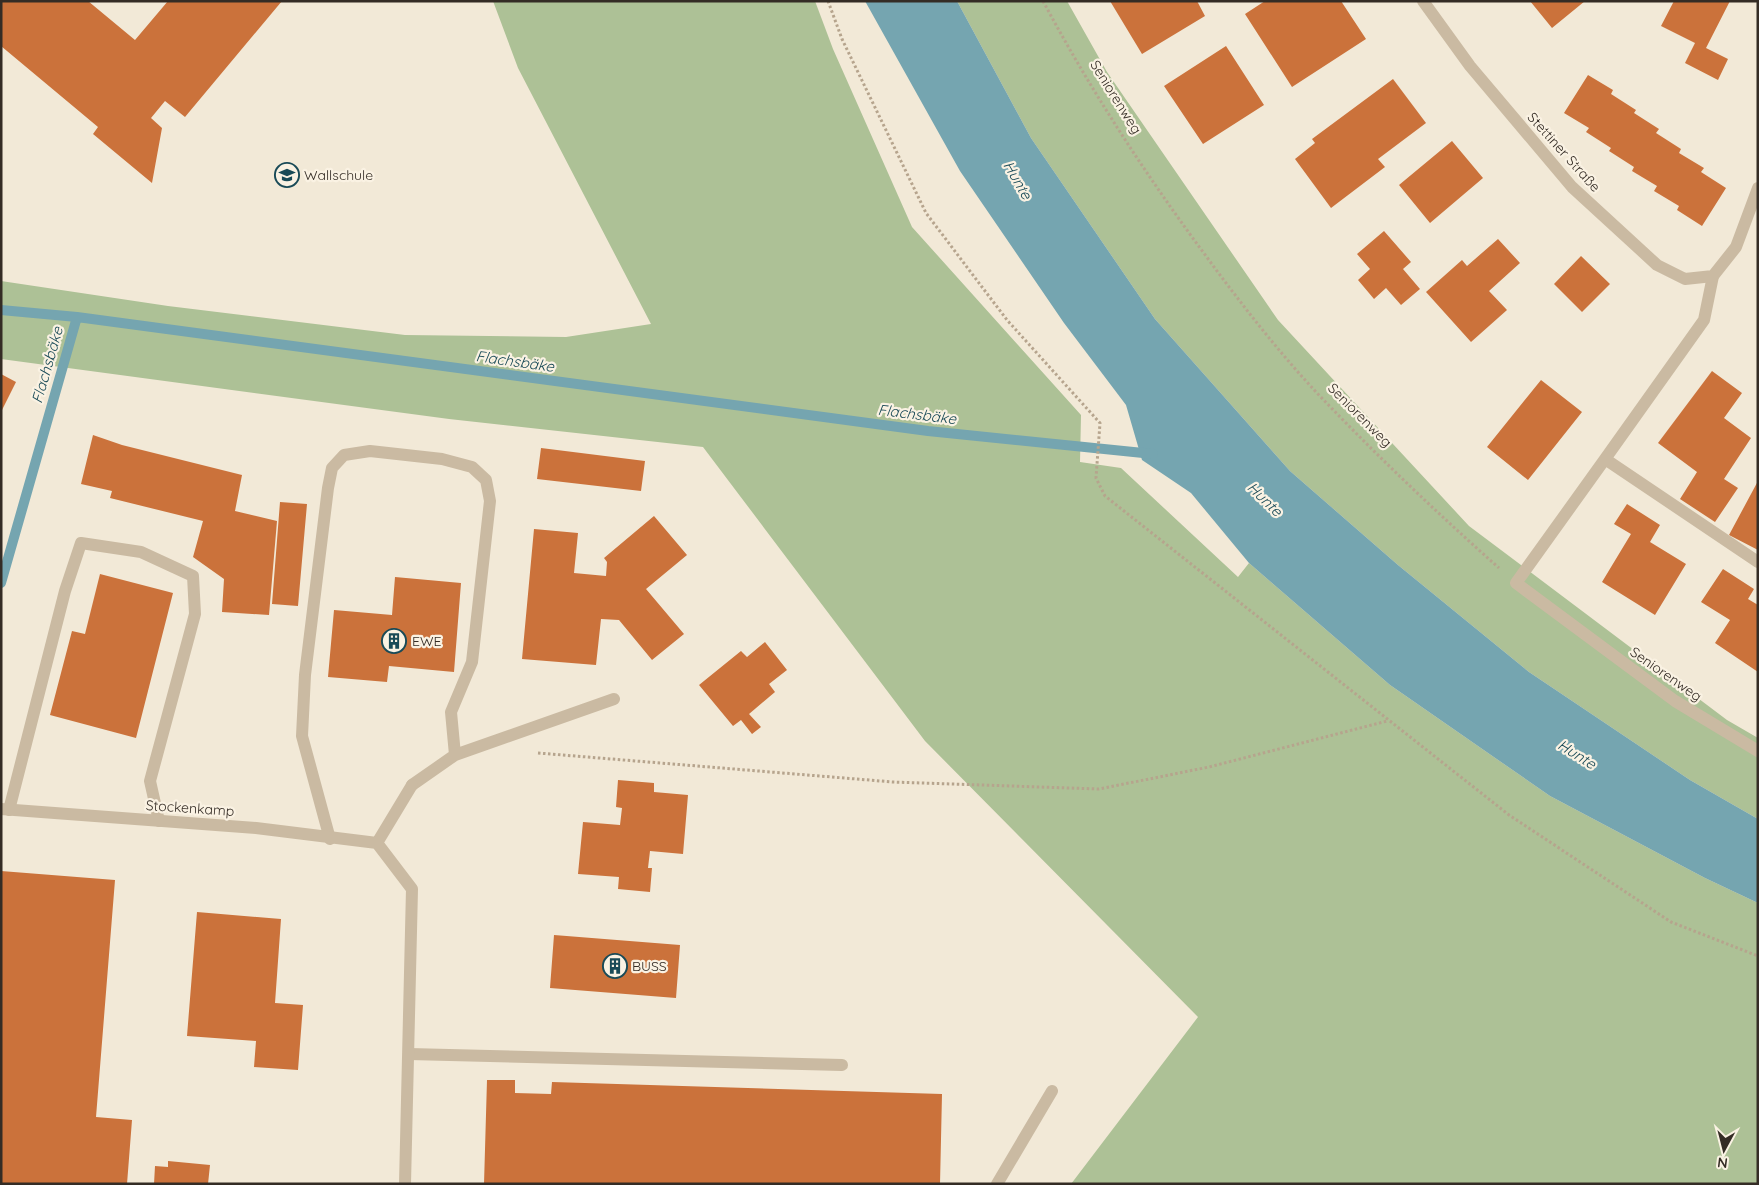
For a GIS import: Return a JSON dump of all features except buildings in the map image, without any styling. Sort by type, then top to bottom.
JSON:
[{"type":"street","name":"Stettiner Straße","points":[[1424,1],[1470,66],[1572,187],[1657,265],[1684,279],[1713,276]]},
{"type":"street","points":[[1516,583],[1704,320],[1713,276],[1736,248],[1758,188]]},
{"type":"street","points":[[330,839],[302,736],[304,676],[328,488],[332,468],[344,455],[370,451],[442,459],[472,467],[486,480],[490,501],[472,662],[451,712],[455,755]]},
{"type":"street","points":[[1606,459],[1758,562]]},
{"type":"street","points":[[5,809],[65,591],[81,542],[141,552],[193,576],[195,614],[150,781],[159,821]]},
{"type":"street","name":"Seniorenweg","points":[[1516,583],[1674,701],[1758,752]]},
{"type":"street","points":[[405,1184],[412,889],[377,843],[412,785],[455,755],[614,698]]},
{"type":"street","name":"Stockenkamp","points":[[5,809],[256,828],[330,839],[377,843]]},
{"type":"street","points":[[409,1054],[842,1065]]},
{"type":"street","points":[[997,1184],[1052,1091]]},
{"type":"path","points":[[828,1],[842,39],[926,213],[1007,320],[1100,423],[1096,478],[1105,496],[1387,721],[1509,815],[1671,922],[1758,956]]},
{"type":"path","name":"Seniorenweg","points":[[1043,1],[1068,48],[1156,188],[1240,302],[1316,392],[1428,506],[1516,583]]},
{"type":"path","points":[[536,752],[893,782],[1099,789],[1209,767],[1387,721]]},
{"type":"green space","points":[[493,1],[815,1],[833,49],[912,227],[1081,415],[1080,462],[1121,468],[1238,577],[1249,563],[1390,685],[1550,796],[1705,878],[1758,903],[1758,1184],[1071,1184],[1198,1017],[925,741],[703,447],[449,419],[1,359],[1,281],[168,306],[405,335],[566,337],[651,324],[518,68]]},
{"type":"green space","points":[[957,1],[1067,1],[1107,72],[1278,320],[1469,526],[1727,720],[1758,738],[1758,819],[1690,780],[1529,672],[1398,565],[1290,471],[1155,319],[1031,138]]},
{"type":"water","name":"Hunte","points":[[865,1],[957,1],[1031,138],[1155,319],[1290,471],[1398,565],[1529,672],[1690,780],[1758,819],[1758,903],[1705,878],[1550,796],[1390,685],[1249,563],[1191,493],[1142,460],[1126,405],[1064,323],[960,171]]},
{"type":"waterway","points":[[1,310],[77,317]]},
{"type":"waterway","name":"Flachsbäke","points":[[1,583],[77,317],[928,431],[1153,454]]},
{"type":"place","name":"Wallschule","points":[[287,175]]},
{"type":"place","name":"EWE","points":[[394,641]]},
{"type":"place","name":"BUSS","points":[[615,966]]}]
